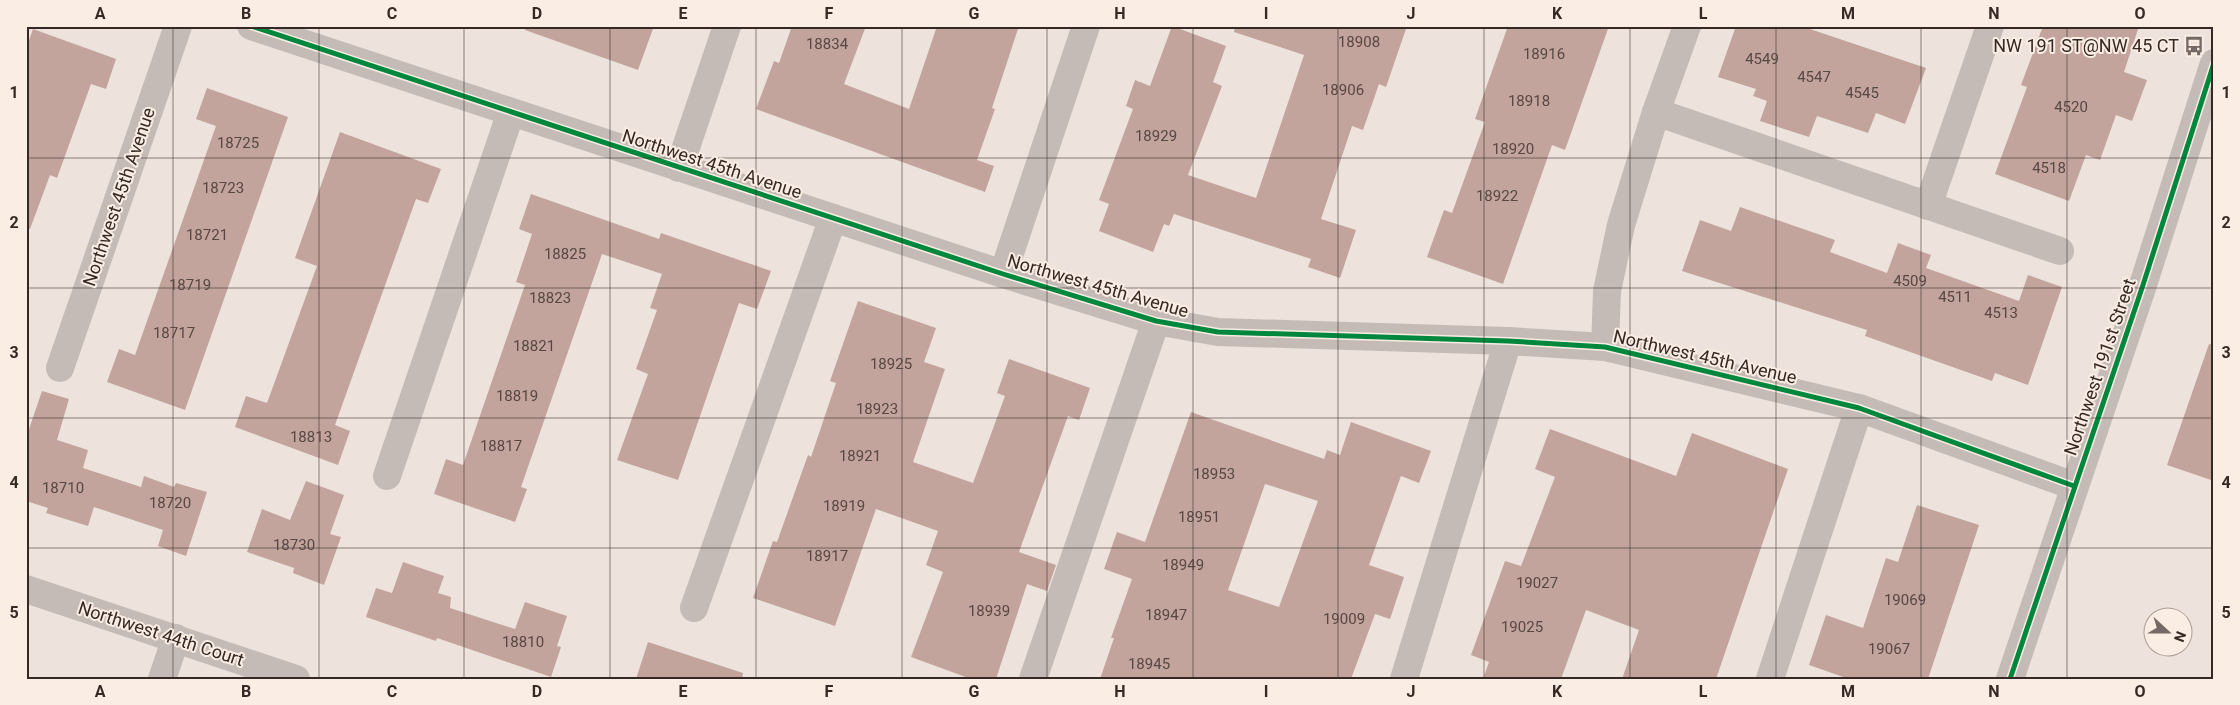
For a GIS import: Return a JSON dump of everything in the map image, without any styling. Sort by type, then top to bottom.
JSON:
[{"type":"street","name":"Northwest 45th Avenue","points":[[60,368],[178,26]]},
{"type":"street","name":"Northwest 45th Avenue","points":[[251,26],[1003,274],[1156,321],[1218,332],[1508,341],[1605,347],[1859,408],[2074,486]]},
{"type":"street","name":"Northwest 45th Avenue","points":[[679,168],[727,26]]},
{"type":"street","name":"Northwest 45th Avenue","points":[[1003,274],[1086,26]]},
{"type":"street","points":[[1605,347],[1607,291],[1621,225],[1656,112],[1687,26]]},
{"type":"street","points":[[1928,206],[1990,26]]},
{"type":"street","name":"Northwest 191st Street","points":[[2010,679],[2142,288],[2213,70]]},
{"type":"street","points":[[387,476],[512,112]]},
{"type":"street","points":[[1656,112],[2060,251]]},
{"type":"street","points":[[694,608],[833,218]]},
{"type":"street","name":"Northwest 45th Avenue","points":[[1033,679],[1156,321]]},
{"type":"street","points":[[1404,679],[1508,341]]},
{"type":"street","points":[[1770,679],[1859,408]]},
{"type":"street","name":"Northwest 44th Court","points":[[26,589],[296,679]]},
{"type":"street","points":[[162,679],[176,638]]},
{"type":"building","points":[[526,26],[654,26],[638,70],[525,30]]},
{"type":"building","points":[[792,26],[866,26],[844,84],[909,109],[937,26],[1019,26],[992,108],[995,109],[977,160],[994,166],[985,192],[756,109],[774,61],[779,63]]},
{"type":"building","points":[[1172,26],[1226,46],[1213,82],[1222,86],[1188,175],[1256,198],[1304,55],[1234,32],[1235,26],[1407,26],[1386,87],[1379,84],[1363,130],[1352,126],[1321,219],[1356,230],[1340,278],[1308,267],[1311,259],[1174,214],[1169,226],[1164,224],[1153,252],[1099,231],[1109,204],[1099,200],[1133,109],[1126,106],[1135,80],[1150,86]]},
{"type":"building","points":[[1508,26],[1609,26],[1565,150],[1552,145],[1503,284],[1427,257],[1444,210],[1452,213],[1485,122],[1475,119]]},
{"type":"building","points":[[1736,26],[1801,26],[1926,68],[1905,124],[1876,113],[1868,133],[1817,116],[1809,137],[1760,121],[1767,101],[1753,96],[1756,89],[1718,77]]},
{"type":"building","points":[[2043,26],[2139,26],[2124,72],[2147,80],[2132,121],[2116,115],[2100,160],[2086,155],[2069,201],[1995,174],[2027,87],[2021,85]]},
{"type":"building","points":[[33,29],[116,59],[106,89],[91,84],[57,178],[50,175],[30,229],[26,228],[26,49]]},
{"type":"building","points":[[207,88],[288,117],[185,410],[107,382],[119,349],[135,355],[216,126],[196,119]]},
{"type":"building","points":[[340,132],[441,169],[428,203],[416,199],[335,425],[350,431],[338,465],[235,427],[246,396],[267,403],[317,266],[295,258]]},
{"type":"building","points":[[531,194],[659,239],[661,233],[771,271],[757,309],[739,303],[678,480],[617,460],[648,374],[636,369],[657,310],[650,308],[662,274],[602,254],[521,487],[527,489],[515,522],[434,494],[446,459],[463,465],[525,285],[516,282],[532,234],[519,229]]},
{"type":"building","points":[[1740,207],[1835,240],[1830,252],[1887,273],[1898,243],[1931,255],[1926,268],[2019,301],[2028,275],[2062,287],[2028,385],[1995,373],[1992,381],[1865,336],[1867,330],[1682,271],[1700,220],[1731,231]]},
{"type":"building","points":[[858,301],[936,328],[924,362],[945,369],[913,462],[973,483],[1005,396],[997,393],[1009,359],[1090,388],[1079,420],[1068,416],[1019,552],[1056,565],[1047,591],[1027,584],[996,679],[971,679],[911,657],[943,572],[926,565],[938,531],[876,509],[835,626],[753,598],[773,541],[777,542],[808,455],[811,457],[836,383],[830,381]]},
{"type":"building","points":[[2209,344],[2214,345],[2214,481],[2167,465]]},
{"type":"building","points":[[42,391],[69,399],[57,440],[88,450],[83,468],[141,487],[144,476],[174,487],[176,483],[207,492],[186,556],[158,546],[163,530],[94,507],[88,526],[46,513],[48,508],[26,501],[26,438]]},
{"type":"building","points":[[1191,412],[1324,459],[1327,450],[1340,455],[1351,422],[1431,451],[1419,483],[1401,476],[1369,565],[1404,577],[1390,619],[1375,614],[1351,679],[1100,679],[1114,638],[1111,638],[1132,579],[1104,569],[1117,532],[1145,542]],"holes":[[[1265,484],[1318,501],[1279,607],[1228,590]]]},
{"type":"building","points":[[1550,429],[1676,476],[1692,433],[1788,469],[1716,679],[1622,679],[1639,630],[1586,610],[1561,679],[1483,679],[1489,662],[1471,655],[1505,561],[1521,566],[1555,477],[1535,469]]},
{"type":"building","points":[[306,481],[344,495],[330,534],[341,537],[324,585],[293,573],[294,568],[247,552],[262,509],[290,520]]},
{"type":"building","points":[[1917,505],[1979,525],[1928,679],[1849,679],[1809,665],[1826,615],[1863,628],[1886,558],[1898,562]]},
{"type":"building","points":[[403,562],[444,576],[438,593],[451,597],[450,608],[515,629],[525,602],[567,616],[557,646],[561,647],[551,677],[437,638],[436,641],[366,617],[376,588],[392,593]]},
{"type":"building","points":[[648,642],[743,673],[742,679],[636,679]]},
{"type":"cycle path","points":[[251,26],[1003,274],[1156,321],[1218,332],[1508,341],[1605,347],[1859,408],[2074,486]]},
{"type":"cycle path","points":[[2010,679],[2142,288],[2214,63]]},
{"type":"place","name":"NW 191 ST@NW 45 CT","points":[[2194,46]]}]
